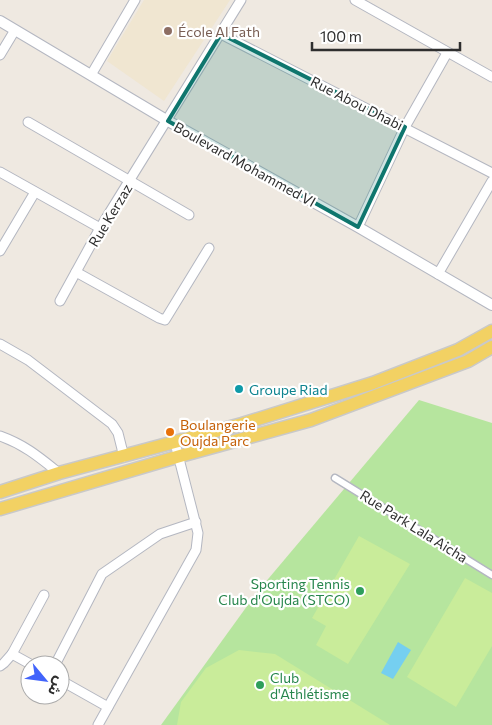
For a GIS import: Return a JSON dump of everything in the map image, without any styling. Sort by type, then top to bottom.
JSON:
[{"type":"main road","points":[[0,509],[311,420],[458,350],[492,331]]},
{"type":"main road","points":[[0,492],[58,473],[175,443],[306,404],[374,389],[468,361],[492,347]]},
{"type":"main road","points":[[306,404],[311,420]]},
{"type":"street","points":[[91,75],[135,0]]},
{"type":"street","name":"Rue Kerzaz","points":[[60,301],[100,228],[168,121],[241,0]]},
{"type":"street","points":[[355,0],[492,77]]},
{"type":"street","name":"Boulevard Mohammed VI","points":[[0,21],[168,121],[358,227],[492,305]]},
{"type":"street","points":[[0,55],[15,30]]},
{"type":"street","name":"Rue Abou Dhabi","points":[[221,34],[492,173]]},
{"type":"street","points":[[358,227],[405,127],[447,53]]},
{"type":"street","points":[[28,122],[189,215]]},
{"type":"street","points":[[0,172],[100,228]]},
{"type":"street","points":[[438,274],[492,181]]},
{"type":"street","points":[[0,252],[34,192]]},
{"type":"street","points":[[76,272],[165,320],[209,248]]},
{"type":"street","points":[[0,344],[28,360],[112,424],[118,433],[124,457]]},
{"type":"street","points":[[0,436],[27,448],[58,473]]},
{"type":"street","points":[[98,725],[196,550],[198,533],[196,522],[175,443]]},
{"type":"street","name":"Rue Park Lala Aicha","points":[[335,478],[492,575]]},
{"type":"street","points":[[60,655],[102,574],[160,534],[196,522]]},
{"type":"street","points":[[0,666],[12,654],[44,594]]},
{"type":"street","points":[[12,654],[20,658]]},
{"type":"street","points":[[70,686],[108,707]]},
{"type":"highlighted area","points":[[221,34],[405,127],[358,227],[168,121]]},
{"type":"shaded area","name":"École Al Fath","points":[[144,0],[230,0],[164,101],[107,61]]},
{"type":"green space","points":[[419,400],[492,423],[492,725],[161,725],[258,591]]},
{"type":"green space","name":"Sporting Tennis Club d'Oujda (STCO)","points":[[359,536],[410,564],[348,664],[316,645],[326,626],[312,618]]},
{"type":"green space","points":[[465,578],[492,593],[492,646],[456,707],[407,677]]},
{"type":"green space","name":"Club d'Athlétisme","points":[[239,650],[275,654],[390,725],[177,725],[181,702],[206,668]]},
{"type":"water","points":[[398,642],[411,650],[393,679],[381,673]]},
{"type":"place","name":"École Al Fath","points":[[168,31]]},
{"type":"place","name":"Groupe Riad","points":[[239,389]]},
{"type":"place","name":"Boulangerie Oujda Parc","points":[[170,432]]},
{"type":"place","name":"Sporting Tennis Club d'Oujda (STCO)","points":[[360,591]]},
{"type":"place","name":"Club d'Athlétisme","points":[[260,685]]}]
